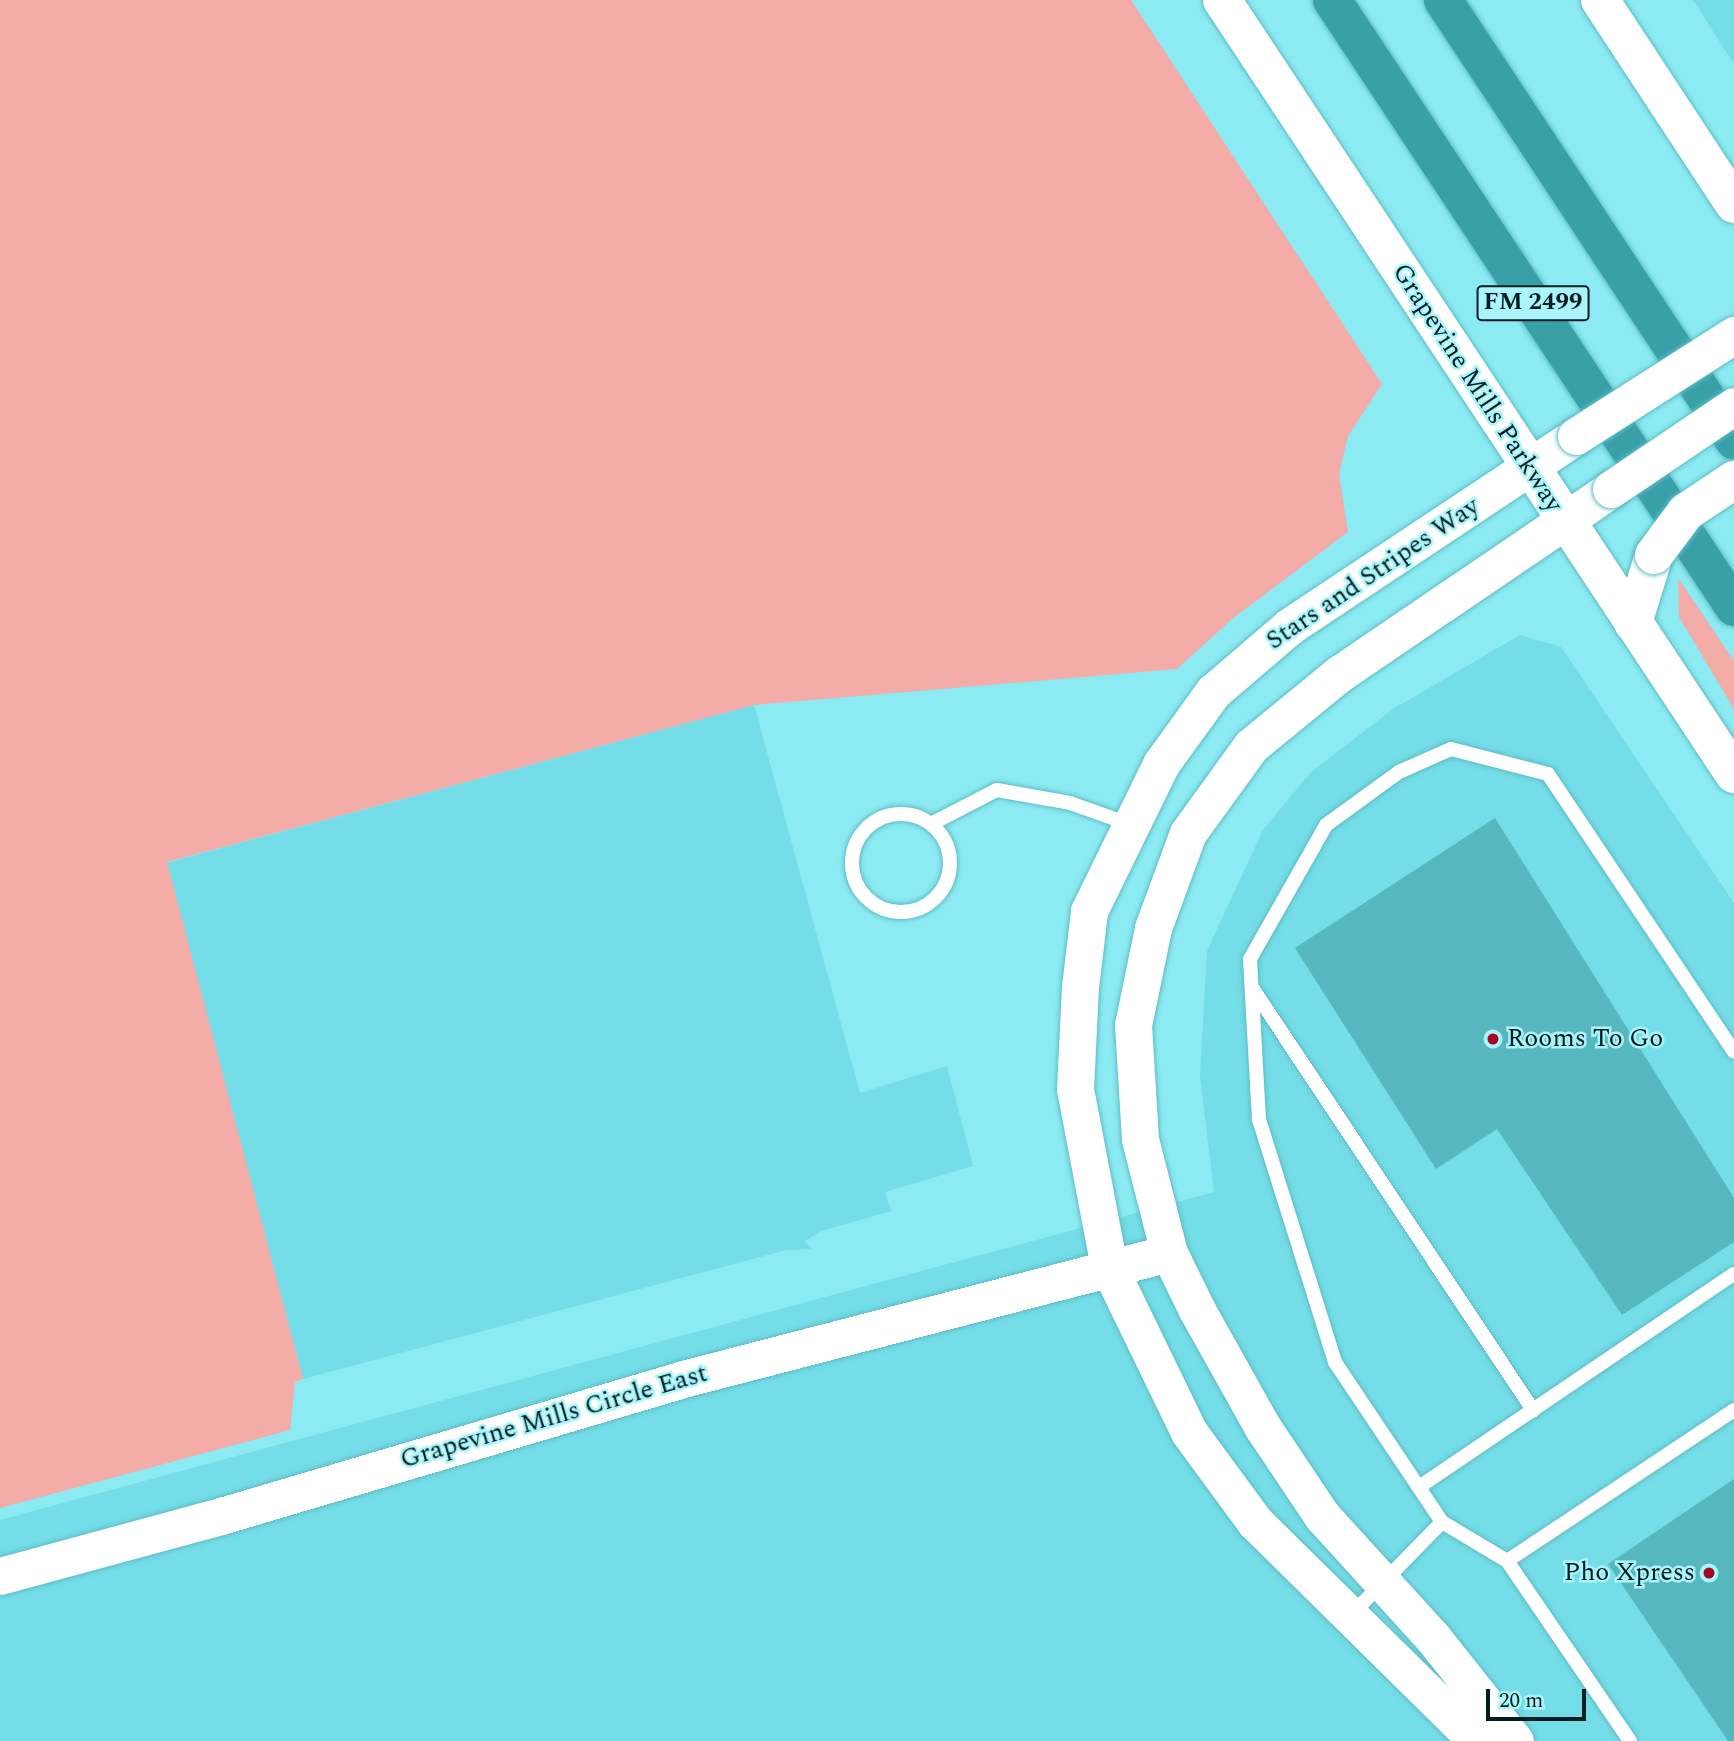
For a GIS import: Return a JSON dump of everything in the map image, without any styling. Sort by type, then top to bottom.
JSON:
[{"type":"highway","name":"FM 2499","points":[[1332,0],[1734,607]]},
{"type":"highway","name":"FM 2499","points":[[1443,0],[1734,440]]},
{"type":"main road","name":"Grapevine Mills Parkway","points":[[1222,0],[1734,774]]},
{"type":"main road","points":[[1600,0],[1734,204]]},
{"type":"main road","points":[[1633,623],[1654,555],[1686,512],[1734,480]]},
{"type":"street","name":"Stars and Stripes Way","points":[[1109,1267],[1075,1089],[1089,911],[1129,824],[1161,764],[1213,692],[1290,626],[1576,436],[1734,335]]},
{"type":"street","points":[[1516,1741],[1494,1709],[1298,1483],[1254,1413],[1169,1253],[1140,1139],[1133,1025],[1153,928],[1188,833],[1261,738],[1339,674],[1734,406]]},
{"type":"street","name":"Grapevine Mills Circle East","points":[[0,1576],[221,1516],[683,1379],[1169,1253]]},
{"type":"street","points":[[1109,1267],[1189,1432],[1255,1522],[1477,1741]]},
{"type":"lane","points":[[1630,1741],[1507,1561],[1442,1522],[1335,1362],[1259,1120],[1250,959],[1326,825],[1399,772],[1451,748],[1548,774],[1734,1052]]},
{"type":"lane","points":[[931,824],[948,850],[947,881],[939,894],[927,905],[897,913],[867,900],[852,870],[859,838],[884,816],[901,814],[931,824],[997,790],[1070,803],[1129,824]]},
{"type":"lane","points":[[1251,986],[1533,1410]]},
{"type":"lane","points":[[1419,1488],[1734,1274]]},
{"type":"lane","points":[[1507,1561],[1734,1410]]},
{"type":"lane","points":[[1350,1616],[1442,1522]]},
{"type":"shaded area","points":[[0,0],[1131,0],[1382,384],[1348,436],[1339,474],[1348,532],[1232,619],[1177,669],[754,705],[167,862],[303,1379],[295,1382],[290,1430],[0,1508]]},
{"type":"shaded area","points":[[1693,0],[1734,0],[1734,64]]},
{"type":"shaded area","points":[[1678,578],[1734,661],[1734,709],[1679,617]]},
{"type":"shaded area","points":[[1520,635],[1561,647],[1734,903],[1734,1741],[0,1741],[0,1520],[1214,1192],[1200,1076],[1207,951],[1263,830],[1311,772],[1393,709]]},
{"type":"shaded area","points":[[754,705],[860,1093],[947,1066],[973,1166],[885,1192],[891,1211],[821,1231],[805,1241],[811,1249],[786,1250],[303,1379],[166,863]]},
{"type":"building","name":"Rooms To Go","points":[[1495,818],[1734,1198],[1734,1242],[1622,1315],[1497,1129],[1436,1169],[1295,948]]},
{"type":"building","points":[[1734,1479],[1734,1741],[1728,1741],[1608,1564]]},
{"type":"place","name":"Rooms To Go","points":[[1493,1039]]},
{"type":"place","name":"Pho Xpress","points":[[1709,1573]]}]
